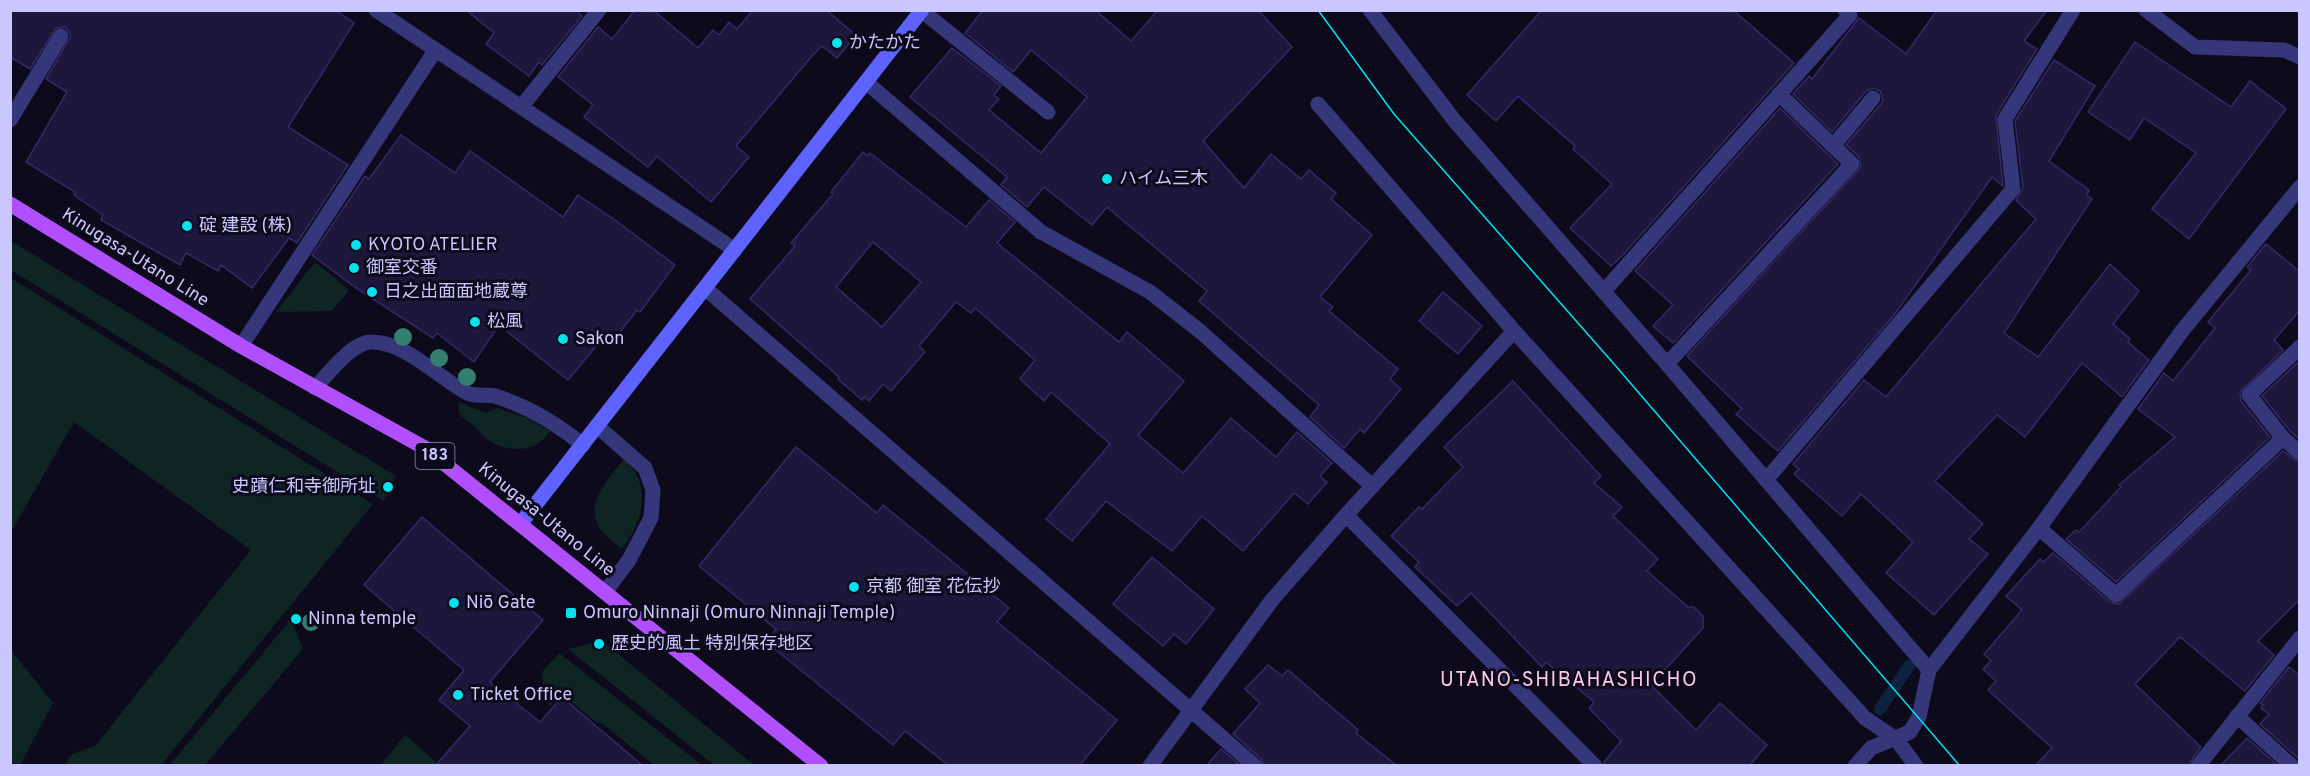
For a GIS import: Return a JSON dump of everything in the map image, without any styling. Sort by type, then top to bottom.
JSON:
[{"type":"main road","name":"Kinugasa-Utano Line","points":[[10,204],[241,346],[425,448],[821,765]]},
{"type":"street","points":[[376,10],[735,250]]},
{"type":"street","points":[[521,107],[599,10]]},
{"type":"street","points":[[1370,10],[1454,120],[1929,670]]},
{"type":"street","points":[[1604,291],[1850,15],[1845,10]]},
{"type":"street","points":[[1766,480],[2013,189],[2005,119],[2073,10]]},
{"type":"street","points":[[2146,10],[2195,47],[2284,50],[2300,57]]},
{"type":"street","points":[[521,523],[922,11],[1048,112]]},
{"type":"street","points":[[10,120],[61,36]]},
{"type":"street","points":[[241,346],[435,51]]},
{"type":"street","points":[[867,82],[1041,232],[1158,299],[1201,332],[1371,485]]},
{"type":"street","points":[[1667,364],[1852,164],[1779,94]]},
{"type":"street","points":[[1833,146],[1873,98]]},
{"type":"street","points":[[1318,104],[1514,331],[1865,718],[1896,740],[1916,765]]},
{"type":"street","points":[[1855,765],[1871,748],[1896,740],[1910,732],[1919,717],[1929,670],[2039,528],[2182,331],[2300,187]]},
{"type":"street","points":[[705,288],[1255,765]]},
{"type":"street","points":[[1150,765],[1272,600],[1371,485],[1514,331]]},
{"type":"street","points":[[315,388],[350,351],[368,342],[391,345],[470,394],[492,395],[523,407],[562,428],[583,445]]},
{"type":"street","points":[[2300,347],[2249,395],[2283,438],[2300,453]]},
{"type":"street","points":[[597,426],[645,468],[652,490],[651,518],[629,560],[605,592]]},
{"type":"street","points":[[2039,528],[2116,595],[2283,438]]},
{"type":"street","points":[[1346,515],[1595,765]]},
{"type":"street","points":[[2198,765],[2300,638]]},
{"type":"street","points":[[2237,716],[2292,765]]},
{"type":"green space","points":[[11,241],[396,476],[384,501],[11,270]]},
{"type":"green space","points":[[315,262],[349,290],[332,311],[276,312]]},
{"type":"green space","points":[[11,278],[373,504],[161,765],[65,765],[71,755],[96,745],[251,550],[74,422],[11,532]]},
{"type":"green space","points":[[459,402],[486,413],[496,408],[525,417],[550,431],[544,439],[528,448],[501,446],[484,437],[475,426],[462,417],[458,407]]},
{"type":"green space","points":[[624,459],[639,480],[642,503],[635,527],[622,549],[604,533],[597,523],[595,514],[599,494]]},
{"type":"green space","points":[[291,619],[303,649],[205,765],[170,765]]},
{"type":"green space","points":[[602,641],[754,765],[714,765],[568,649]]},
{"type":"green space","points":[[10,649],[53,703],[20,765],[11,762]]},
{"type":"green space","points":[[559,653],[702,765],[654,765],[561,693],[550,706],[544,700],[542,672]]},
{"type":"green space","points":[[405,735],[437,763],[436,766],[380,766]]},
{"type":"building","points":[[10,10],[335,10],[354,23],[288,127],[348,165],[297,243],[289,238],[252,288],[221,265],[218,271],[186,253],[180,265],[101,220],[103,215],[74,195],[75,192],[26,162],[67,92],[46,79],[71,36],[66,27],[56,28],[30,69],[10,57]]},
{"type":"building","points":[[466,10],[575,10],[582,16],[542,65],[539,62],[529,76],[486,44],[494,33]]},
{"type":"building","points":[[635,10],[653,10],[698,48],[713,30],[719,35],[729,22],[737,29],[753,10],[826,10],[856,35],[837,58],[822,46],[812,56],[736,146],[749,157],[711,202],[657,156],[648,167],[584,117],[593,105],[558,77],[598,27],[612,39]]},
{"type":"building","points":[[983,10],[1095,10],[1131,41],[1158,10],[1258,10],[1292,47],[1203,141],[1244,188],[1271,154],[1301,179],[1309,170],[1336,193],[1331,199],[1372,235],[1320,297],[1333,307],[1329,311],[1398,369],[1390,379],[1401,389],[1364,433],[1360,429],[1344,448],[1310,417],[1319,405],[1199,301],[1207,291],[1107,207],[1092,225],[1044,187],[1027,207],[1001,185],[1007,177],[910,97],[952,48],[1001,86],[994,95],[999,99],[989,110],[1041,153],[1087,97],[1031,50],[1013,72],[965,33]]},
{"type":"building","points":[[1542,10],[1733,10],[1794,63],[1611,266],[1570,228],[1612,184],[1573,149],[1575,146],[1518,96],[1496,121],[1467,95]]},
{"type":"building","points":[[1937,10],[2047,10],[2024,41],[2037,49],[1996,115],[2003,186],[1992,177],[1894,315],[1778,451],[1736,414],[1742,409],[1687,356],[1861,167],[1859,157],[1846,145],[1881,104],[1883,99],[1880,91],[1874,88],[1866,91],[1832,132],[1793,94],[1809,76],[1812,79],[1859,18],[1906,54]]},
{"type":"building","points":[[2135,42],[2231,107],[2250,81],[2286,109],[2189,239],[2152,209],[2196,153],[2144,118],[2130,140],[2088,112]]},
{"type":"building","points":[[2054,60],[2095,86],[2049,161],[2089,190],[2087,195],[2092,199],[2004,333],[2038,357],[2110,264],[2139,291],[2113,324],[2130,339],[2128,342],[2149,360],[2122,397],[2082,363],[2025,437],[1997,415],[1935,481],[1983,524],[1969,539],[1988,554],[1934,615],[1886,573],[1913,542],[1861,494],[1842,516],[1794,474],[1799,469],[1793,464],[1864,380],[1886,397],[2036,219],[2016,200],[2023,188],[2015,121]]},
{"type":"building","points":[[1780,108],[1838,164],[1673,343],[1653,326],[1673,305],[1635,271]]},
{"type":"building","points":[[401,135],[455,173],[470,151],[563,217],[578,195],[675,265],[640,312],[637,310],[614,340],[606,334],[568,380],[499,325],[474,362],[437,333],[433,338],[356,288],[312,255],[365,176],[369,179]]},
{"type":"building","points":[[863,152],[868,156],[870,153],[966,227],[989,200],[1015,222],[997,243],[1119,342],[1127,332],[1184,381],[1138,435],[1183,473],[1231,418],[1276,457],[1297,432],[1332,463],[1320,476],[1327,482],[1308,504],[1294,493],[1243,551],[1202,516],[1172,551],[1106,501],[1072,541],[1046,519],[1110,444],[1051,392],[1044,401],[1020,379],[1035,360],[975,308],[971,313],[956,302],[919,346],[925,352],[891,391],[883,384],[869,401],[864,397],[862,400],[750,299],[795,246],[791,243],[833,194],[831,192]],"holes":[[[873,242],[921,282],[882,327],[836,287]]]},
{"type":"building","points":[[2266,244],[2300,272],[2300,310],[2274,340],[2283,350],[2240,392],[2241,401],[2270,437],[2116,582],[2066,539],[2076,530],[2079,532],[2121,487],[2119,485],[2175,437],[2138,409],[2164,373],[2173,381],[2215,328],[2208,322],[2251,270],[2247,267]]},
{"type":"building","points":[[1443,292],[1482,326],[1458,354],[1419,321]]},
{"type":"building","points":[[2297,363],[2300,366],[2300,440],[2262,396]]},
{"type":"building","points":[[1513,381],[1601,476],[1594,483],[1622,507],[1613,516],[1658,559],[1647,571],[1688,607],[1694,607],[1703,616],[1703,628],[1651,685],[1696,730],[1720,703],[1767,745],[1750,765],[1604,765],[1621,741],[1589,708],[1594,702],[1546,662],[1542,667],[1471,593],[1457,606],[1415,567],[1419,562],[1391,536],[1419,507],[1422,509],[1463,467],[1444,447]]},
{"type":"building","name":"京都 御室 花伝抄","points":[[796,447],[877,513],[883,505],[1009,608],[997,622],[1117,720],[1080,765],[948,765],[905,731],[893,745],[766,642],[776,629],[699,566]]},
{"type":"building","points":[[2283,451],[2300,463],[2300,599],[2258,641],[2274,655],[2245,691],[2180,637],[2135,684],[2201,747],[2188,765],[2036,765],[2052,748],[1988,690],[1996,681],[1983,669],[1991,661],[1984,654],[2022,610],[2006,596],[2040,559],[2043,562],[2053,553],[2110,602],[2119,604]]},
{"type":"building","points":[[422,517],[543,620],[490,682],[540,722],[562,697],[642,765],[436,765],[470,726],[439,700],[464,670],[364,585]]},
{"type":"building","points":[[1152,557],[1214,609],[1186,644],[1174,634],[1163,646],[1113,604]]},
{"type":"building","points":[[1268,665],[1282,676],[1288,670],[1358,730],[1356,733],[1396,765],[1264,765],[1261,759],[1233,734],[1260,703],[1245,689]]},
{"type":"building","points":[[2289,667],[2300,676],[2300,760],[2260,724],[2269,714],[2261,708],[2263,705],[2260,703]]},
{"type":"building","points":[[2247,738],[2277,765],[2221,765]]},
{"type":"building","points":[[1221,749],[1240,765],[1207,765]]},
{"type":"waterway","points":[[1880,709],[1909,666]]},
{"type":"tram line","points":[[1318,10],[1394,114],[1614,364],[1960,766]]},
{"type":"place","name":"かたかた","points":[[837,43]]},
{"type":"place","name":"ハイム三木","points":[[1107,179]]},
{"type":"place","name":"碇 建設 (株)","points":[[187,226]]},
{"type":"place","name":"KYOTO ATELIER","points":[[356,245]]},
{"type":"place","name":"御室交番","points":[[354,268]]},
{"type":"place","name":"日之出面面地蔵尊","points":[[372,292]]},
{"type":"place","name":"松風","points":[[475,322]]},
{"type":"place","name":"Sakon","points":[[563,339]]},
{"type":"place","name":"史蹟仁和寺御所址","points":[[388,487]]},
{"type":"place","name":"京都 御室 花伝抄","points":[[854,587]]},
{"type":"place","name":"Niō Gate","points":[[454,603]]},
{"type":"place","name":"Omuro Ninnaji (Omuro Ninnaji Temple)","points":[[571,613]]},
{"type":"place","name":"Ninna temple","points":[[296,619]]},
{"type":"place","name":"歴史的風土 特別保存地区","points":[[599,644]]},
{"type":"place","name":"Ticket Office","points":[[458,695]]},
{"type":"district","name":"UTANO-SHIBAHASHICHO","points":[[1569,681]]}]
